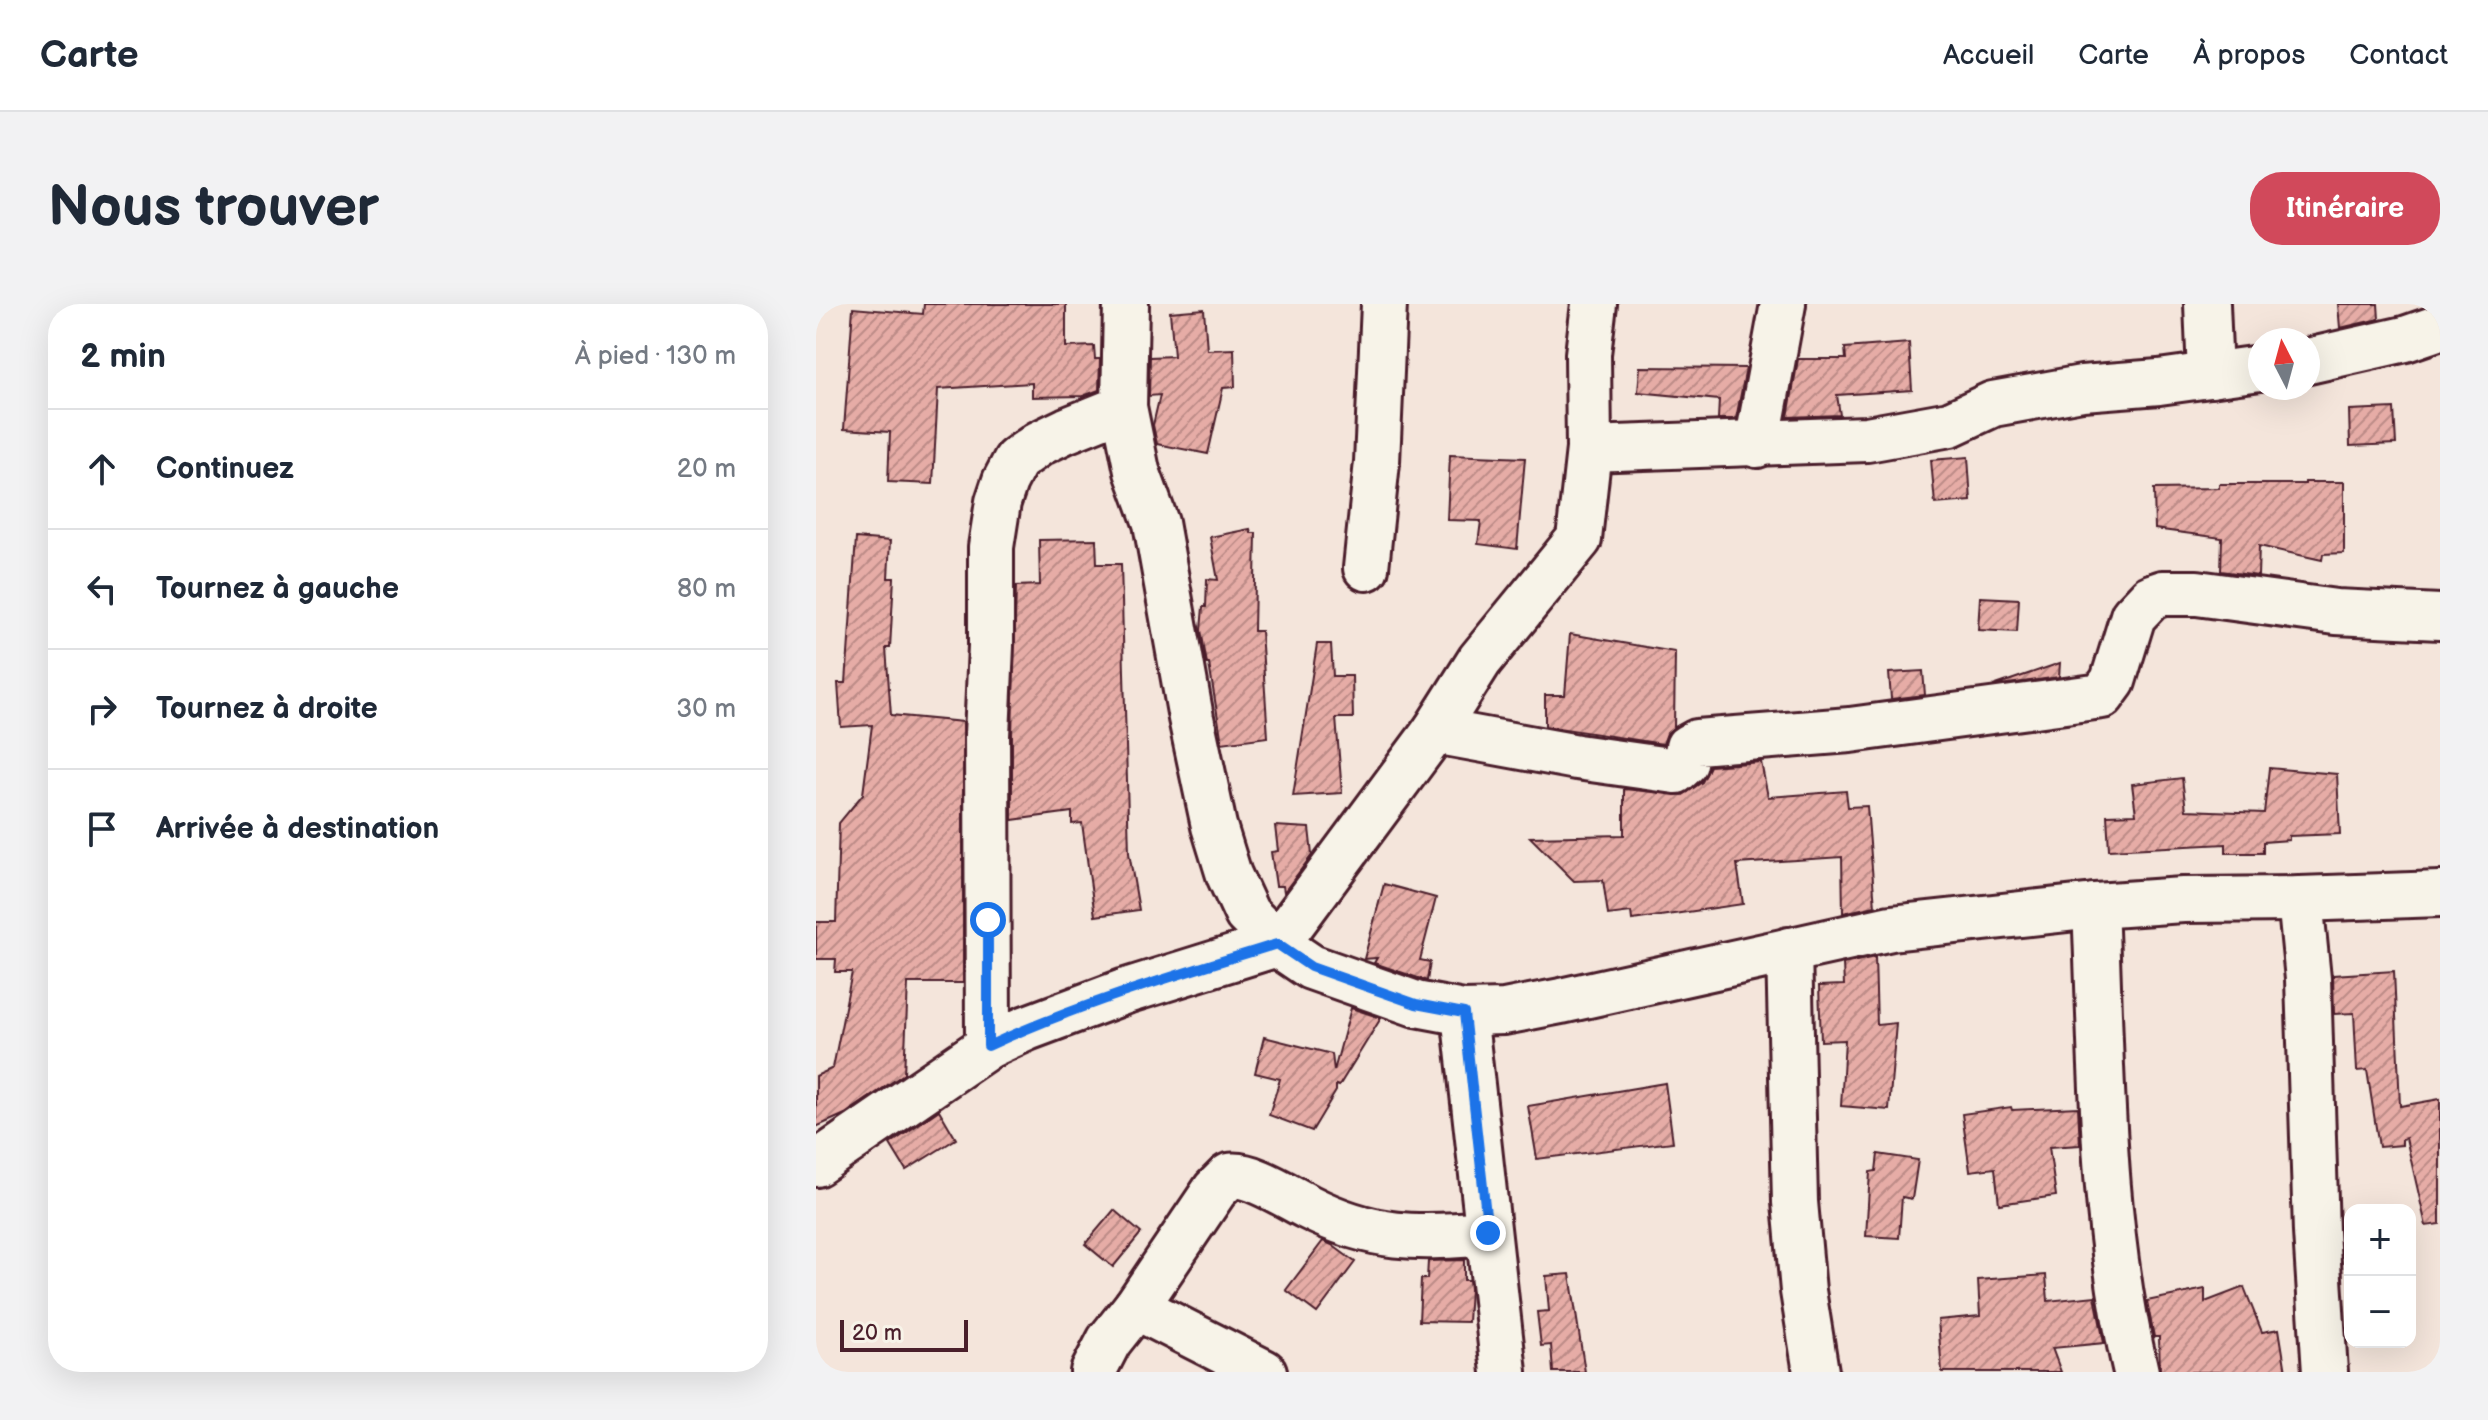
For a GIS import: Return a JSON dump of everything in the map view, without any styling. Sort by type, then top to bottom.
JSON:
[{"type":"street","points":[[1126,304],[1124,407],[1137,471],[1156,523],[1214,826],[1229,875],[1247,914],[1277,944],[1311,967],[1416,1004],[1464,1013],[1504,1012],[1891,928],[2095,906],[2183,900],[2440,894]]},
{"type":"street","points":[[1366,568],[1377,462],[1384,304]]},
{"type":"street","points":[[816,1164],[988,1046],[1126,991],[1277,944],[1435,731],[1480,660],[1579,539],[1589,449],[1588,354],[1594,304]]},
{"type":"street","points":[[1757,445],[1783,304]]},
{"type":"street","points":[[2207,304],[2210,375]]},
{"type":"street","points":[[2320,357],[2415,323]]},
{"type":"street","points":[[1589,449],[1867,439],[1950,424],[1993,404],[2082,388],[2248,370]]},
{"type":"street","points":[[988,1046],[987,735],[991,547],[998,502],[1016,460],[1040,443],[1124,407]]},
{"type":"street","points":[[1435,731],[1676,771],[1685,763],[1688,747],[1697,742],[1850,730],[2102,696],[2113,681],[2133,616],[2151,597],[2163,593],[2197,593],[2336,612],[2440,617]]},
{"type":"street","points":[[2300,899],[2308,979],[2316,1232],[2325,1372]]},
{"type":"street","points":[[2095,906],[2108,1207],[2122,1317],[2136,1372]]},
{"type":"street","points":[[1789,950],[1795,1202],[1803,1291],[1816,1372]]},
{"type":"street","points":[[1464,1013],[1504,1372]]},
{"type":"street","points":[[1093,1372],[1109,1341],[1136,1307],[1215,1190],[1229,1176],[1247,1177],[1361,1230],[1415,1237],[1488,1233]]},
{"type":"street","points":[[1136,1307],[1264,1372]]},
{"type":"building","points":[[924,304],[1066,304],[1066,347],[1094,346],[1095,359],[1100,359],[1099,390],[1083,396],[1032,397],[1032,383],[938,389],[933,484],[888,482],[890,432],[844,429],[853,308],[923,314]]},
{"type":"building","points":[[2338,304],[2378,304],[2379,319],[2340,328]]},
{"type":"building","points":[[1204,309],[1207,350],[1234,349],[1235,387],[1223,388],[1208,454],[1157,444],[1153,425],[1160,395],[1149,396],[1150,357],[1174,356],[1170,312]]},
{"type":"building","points":[[1909,343],[1912,390],[1837,395],[1840,415],[1788,417],[1798,359],[1846,359],[1845,348]]},
{"type":"building","points":[[1640,367],[1746,368],[1736,419],[1718,419],[1719,400],[1638,392]]},
{"type":"building","points":[[2394,408],[2396,444],[2350,446],[2349,410]]},
{"type":"building","points":[[1450,455],[1525,458],[1517,549],[1478,544],[1481,521],[1447,520]]},
{"type":"building","points":[[1968,457],[1971,501],[1935,504],[1931,460]]},
{"type":"building","points":[[2344,482],[2344,553],[2323,554],[2322,560],[2259,546],[2258,576],[2221,571],[2222,538],[2155,529],[2154,489]]},
{"type":"building","points":[[1250,529],[1251,533],[1256,533],[1254,631],[1261,631],[1268,737],[1222,743],[1201,630],[1207,579],[1218,580],[1210,537]]},
{"type":"building","points":[[856,538],[890,541],[888,578],[894,578],[890,648],[886,648],[891,715],[963,722],[963,983],[908,983],[904,1074],[845,1114],[816,1127],[816,1076],[833,1068],[852,972],[835,972],[836,959],[816,959],[816,922],[836,922],[839,823],[863,794],[872,725],[841,727],[838,683],[846,683]]},
{"type":"building","points":[[1096,539],[1097,564],[1121,564],[1129,853],[1139,910],[1095,916],[1082,823],[1072,824],[1072,812],[1012,820],[1012,736],[1016,586],[1040,585],[1039,540]]},
{"type":"building","points":[[1980,597],[2019,599],[2017,632],[1978,630]]},
{"type":"building","points":[[1570,634],[1675,652],[1674,727],[1667,733],[1663,744],[1545,726],[1545,695],[1565,695]]},
{"type":"building","points":[[1317,644],[1331,644],[1333,676],[1352,676],[1353,718],[1336,718],[1342,793],[1293,796]]},
{"type":"building","points":[[2060,663],[2059,677],[1993,686]]},
{"type":"building","points":[[1923,671],[1925,695],[1891,699],[1889,673]]},
{"type":"building","points":[[1761,762],[1768,797],[1846,791],[1848,807],[1867,806],[1875,906],[1843,913],[1842,857],[1737,864],[1743,904],[1632,920],[1631,912],[1608,915],[1603,880],[1574,881],[1530,837],[1624,835],[1624,789],[1683,795],[1702,782],[1710,766]]},
{"type":"building","points":[[2269,768],[2337,774],[2340,834],[2289,836],[2289,840],[2263,842],[2263,853],[2226,853],[2226,844],[2109,850],[2107,815],[2136,814],[2132,784],[2182,778],[2186,810],[2264,813]]},
{"type":"building","points":[[1275,826],[1309,828],[1312,855],[1284,892],[1283,886],[1276,886],[1271,852],[1278,851]]},
{"type":"building","points":[[1384,884],[1436,898],[1420,960],[1430,962],[1427,981],[1374,963],[1377,958],[1364,959]]},
{"type":"building","points":[[1875,957],[1877,1025],[1896,1023],[1889,1110],[1841,1106],[1845,1040],[1821,1041],[1819,986],[1844,985],[1843,964]]},
{"type":"building","points":[[2394,971],[2400,1106],[2440,1099],[2440,1224],[2426,1226],[2406,1138],[2402,1139],[2402,1145],[2379,1147],[2367,1070],[2357,1071],[2354,1013],[2334,1014],[2333,975]]},
{"type":"building","points":[[1351,1008],[1381,1018],[1339,1086],[1336,1085],[1336,1091],[1312,1131],[1269,1115],[1280,1079],[1255,1073],[1264,1037],[1332,1054],[1334,1071]]},
{"type":"building","points":[[1665,1083],[1673,1142],[1537,1159],[1528,1106]]},
{"type":"building","points":[[2011,1107],[2012,1110],[2078,1107],[2080,1145],[2049,1147],[2056,1196],[1999,1204],[1995,1168],[1970,1171],[1962,1114]]},
{"type":"building","points":[[939,1110],[956,1139],[906,1170],[890,1144]]},
{"type":"building","points":[[1878,1154],[1918,1160],[1912,1199],[1902,1197],[1899,1238],[1866,1236],[1870,1172],[1876,1171]]},
{"type":"building","points":[[1114,1210],[1141,1233],[1113,1267],[1085,1244]]},
{"type":"building","points":[[1323,1241],[1355,1262],[1317,1313],[1286,1290]]},
{"type":"building","points":[[1464,1260],[1464,1280],[1469,1280],[1470,1289],[1468,1322],[1419,1321],[1421,1279],[1427,1279],[1428,1261]]},
{"type":"building","points":[[1570,1274],[1585,1372],[1553,1372],[1551,1345],[1541,1346],[1537,1312],[1549,1311],[1546,1276]]},
{"type":"building","points":[[2046,1275],[2048,1301],[2095,1296],[2104,1343],[2052,1348],[2061,1372],[1942,1372],[1938,1320],[1980,1316],[1978,1280]]},
{"type":"building","points":[[2244,1287],[2262,1332],[2279,1329],[2286,1372],[2160,1372],[2159,1337],[2154,1337],[2147,1301],[2205,1289],[2205,1302]]},
{"type":"route","points":[[988,920],[988,1046],[1126,991],[1277,944],[1311,967],[1416,1004],[1464,1013],[1488,1233]]}]
